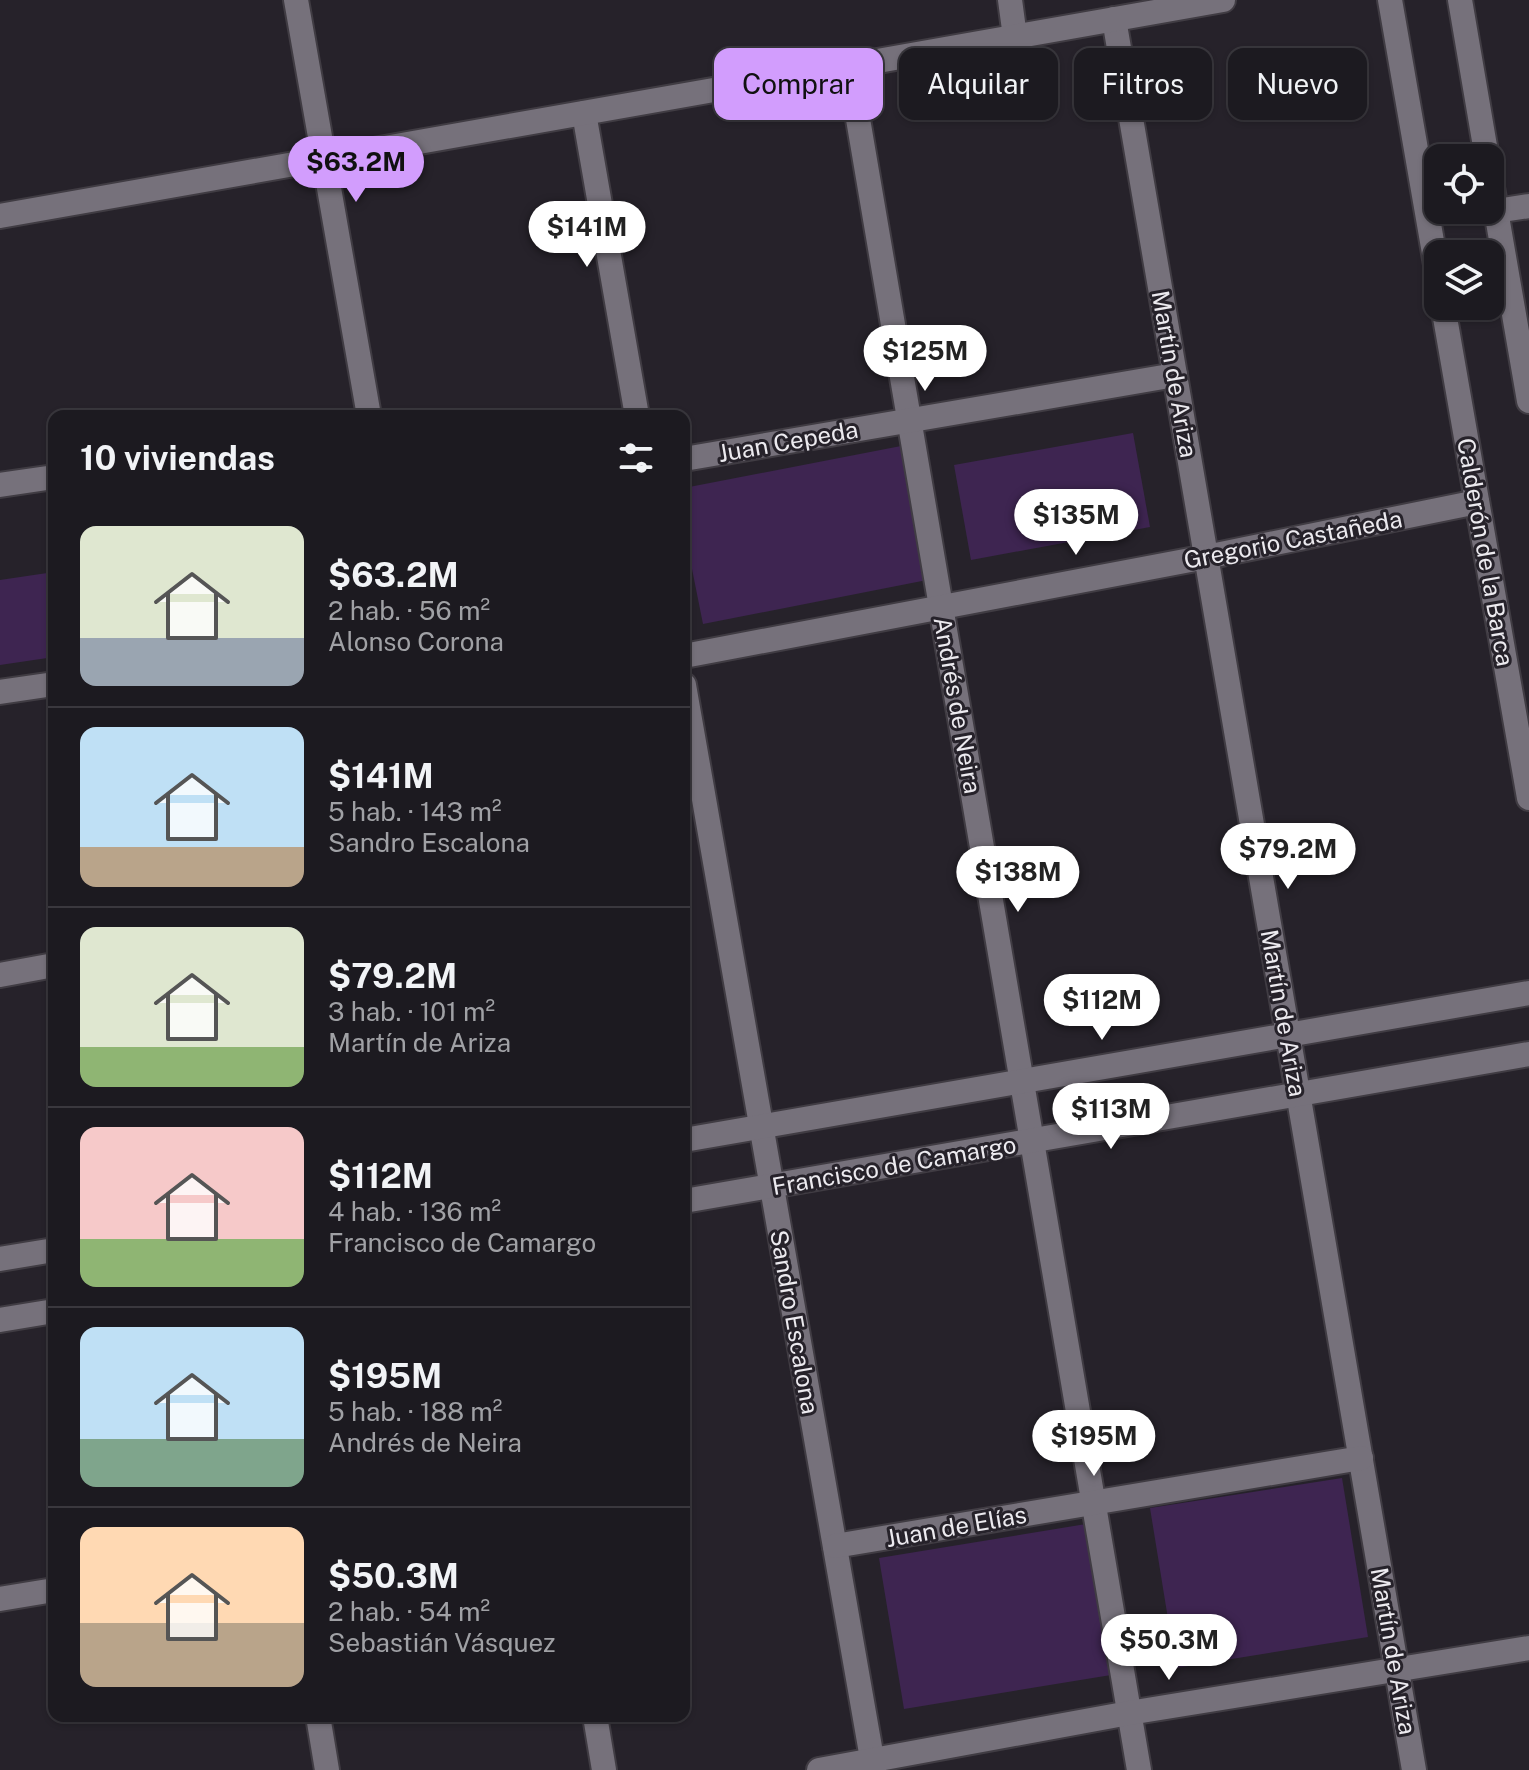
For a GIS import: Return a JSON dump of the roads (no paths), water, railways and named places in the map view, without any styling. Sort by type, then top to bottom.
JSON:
[{"type":"street","points":[[296,0],[367,410]]},
{"type":"street","points":[[1010,0],[1015,37]]},
{"type":"street","points":[[883,60],[1223,0]]},
{"type":"street","points":[[1390,0],[1432,240]]},
{"type":"street","points":[[1460,0],[1485,144]]},
{"type":"street","name":"Martín de Ariza","points":[[1114,19],[1414,1770]]},
{"type":"street","points":[[0,216],[714,90]]},
{"type":"street","points":[[584,113],[636,410]]},
{"type":"street","name":"Andrés de Neira","points":[[858,120],[1139,1770]]},
{"type":"street","points":[[1504,210],[1529,206]]},
{"type":"street","points":[[1498,224],[1529,401]]},
{"type":"street","name":"Calderón de la Barca","points":[[1445,320],[1529,798]]},
{"type":"street","name":"Juan Cepeda","points":[[690,458],[1175,375]]},
{"type":"street","points":[[0,485],[48,478]]},
{"type":"street","name":"Gregorio Castañeda","points":[[690,655],[1477,502]]},
{"type":"street","points":[[0,692],[48,685]]},
{"type":"street","name":"Sandro Escalona","points":[[690,719],[873,1765]]},
{"type":"street","points":[[0,975],[48,966]]},
{"type":"street","points":[[690,1139],[1529,993]]},
{"type":"street","name":"Francisco de Camargo","points":[[690,1200],[1529,1054]]},
{"type":"street","points":[[0,1259],[48,1251]]},
{"type":"street","points":[[0,1320],[48,1312]]},
{"type":"street","name":"Juan de Elías","points":[[835,1546],[1361,1458]]},
{"type":"street","points":[[0,1599],[48,1591]]},
{"type":"street","points":[[819,1770],[873,1765],[1129,1713],[1529,1648]]},
{"type":"street","points":[[319,1722],[327,1770]]},
{"type":"street","points":[[596,1722],[604,1770]]}]
